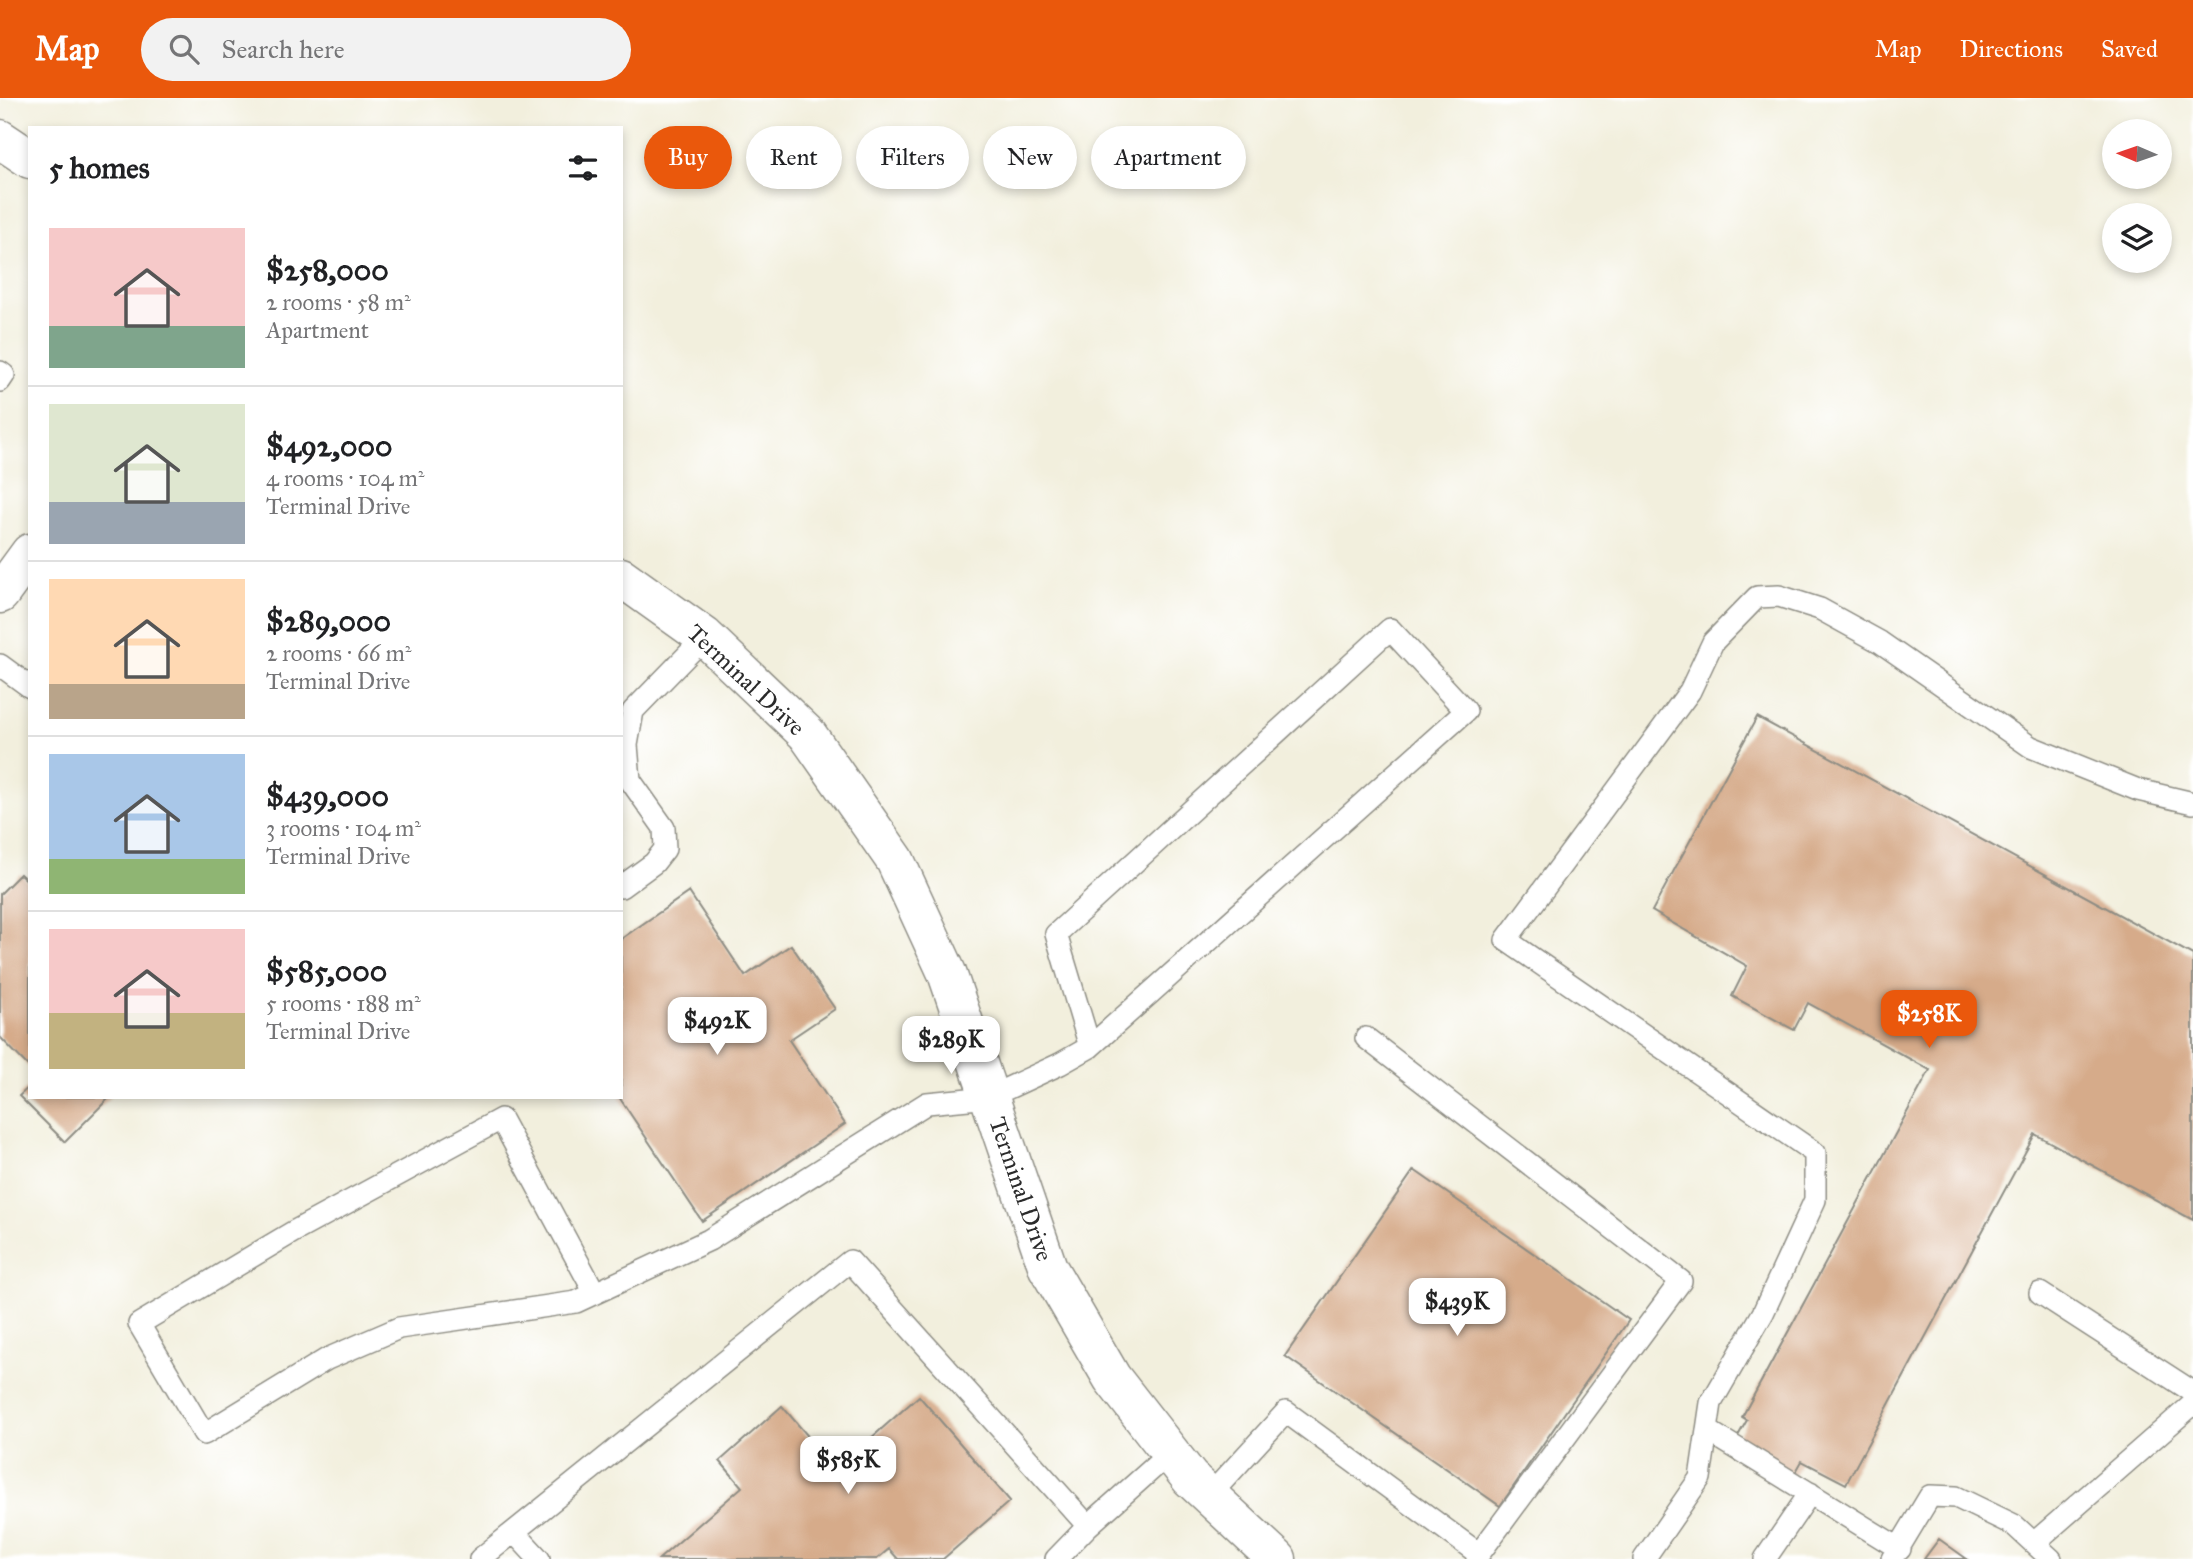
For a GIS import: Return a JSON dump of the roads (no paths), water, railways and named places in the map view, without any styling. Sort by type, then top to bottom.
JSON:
[{"type":"street","points":[[0,139],[28,158]]},
{"type":"street","points":[[0,594],[28,556]]},
{"type":"street","name":"Terminal Drive","points":[[623,578],[705,637],[807,734],[895,860],[947,973],[1048,1268],[1112,1378],[1189,1478],[1277,1559]]},
{"type":"lane","points":[[0,372],[4,375],[0,381]]},
{"type":"lane","points":[[1644,1559],[1700,1478],[1711,1403],[1763,1313],[1815,1200],[1815,1153],[1506,940],[1690,691],[1713,642],[1757,597],[1779,597],[1820,609],[1880,642],[2031,747],[2138,790],[2193,803]]},
{"type":"lane","points":[[595,1293],[501,1119],[293,1232],[139,1324],[204,1434],[327,1359],[399,1328],[576,1302],[709,1240],[927,1103],[989,1097],[1060,1064],[1090,1047],[1466,711],[1390,629],[1056,934],[1090,1047]]},
{"type":"lane","points":[[623,886],[654,863],[665,849],[664,828],[626,784],[627,745],[633,711],[705,637]]},
{"type":"lane","points":[[0,666],[28,686]]},
{"type":"lane","points":[[1209,1496],[1286,1412],[1478,1557],[1681,1281],[1366,1038]]},
{"type":"lane","points":[[480,1559],[850,1261],[1088,1526]]},
{"type":"lane","points":[[2040,1293],[2193,1392]]},
{"type":"lane","points":[[2034,1543],[2193,1404]]},
{"type":"lane","points":[[1707,1430],[1810,1493],[1896,1554],[1930,1496],[1956,1497],[2014,1525],[2051,1559]]},
{"type":"lane","points":[[1056,1559],[1088,1526],[1170,1453]]},
{"type":"lane","points":[[1765,1559],[1810,1493]]},
{"type":"lane","points":[[514,1532],[539,1559]]}]
